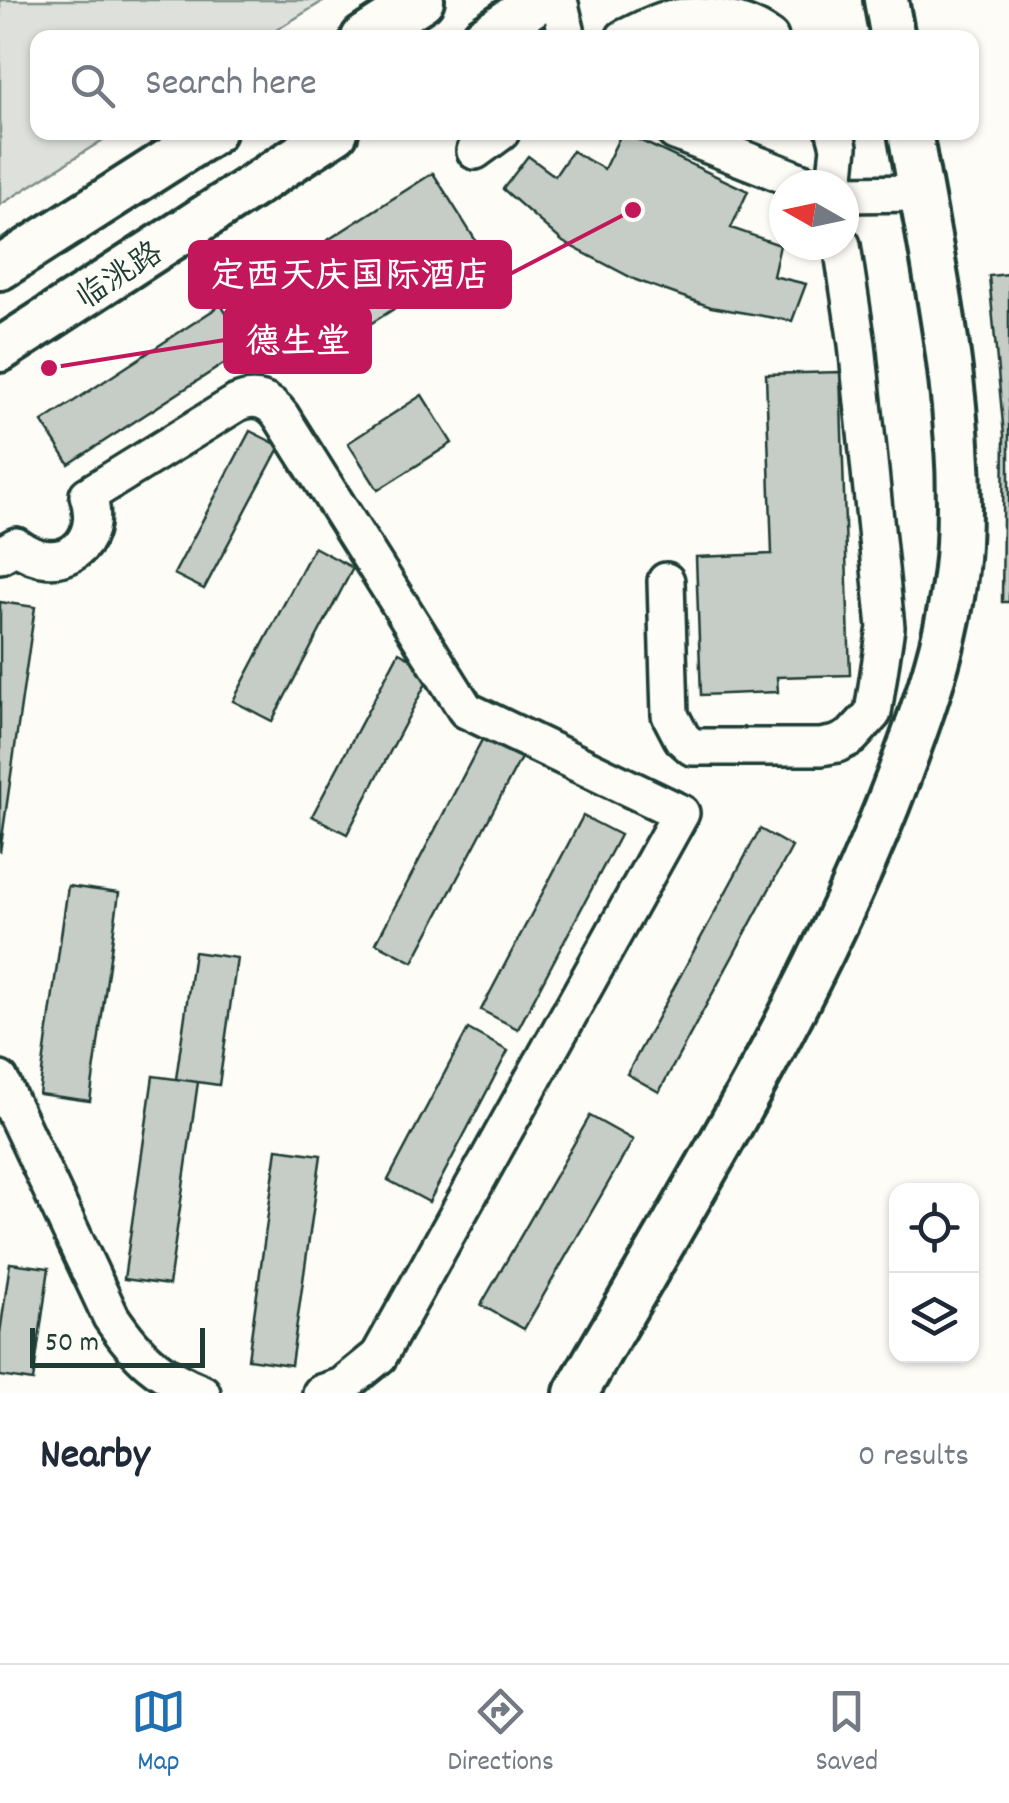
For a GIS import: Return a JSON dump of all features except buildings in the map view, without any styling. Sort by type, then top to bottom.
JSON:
[{"type":"main road","points":[[375,30],[422,0]]},
{"type":"main road","points":[[494,30],[540,0]]},
{"type":"main road","points":[[886,0],[892,30]]},
{"type":"main road","points":[[0,268],[200,140]]},
{"type":"main road","name":"临洮路","points":[[0,350],[324,140]]},
{"type":"main road","points":[[576,1393],[785,1032],[866,865],[916,732],[944,638],[958,546],[953,376],[911,140]]},
{"type":"street","points":[[559,0],[566,30]]},
{"type":"street","points":[[644,30],[668,20],[716,17],[759,30]]},
{"type":"street","points":[[695,140],[772,170]]},
{"type":"street","points":[[837,140],[837,170]]},
{"type":"street","points":[[859,194],[920,194]]},
{"type":"street","points":[[666,581],[670,716],[682,738],[692,746],[820,747],[851,738],[864,726],[872,713],[886,627],[857,344],[844,260]]},
{"type":"street","points":[[0,555],[16,546],[40,560],[68,556],[88,536],[92,508],[88,495],[237,403],[246,399],[267,402],[281,416],[466,710],[681,814],[379,1356],[342,1386],[321,1393]]},
{"type":"street","points":[[0,1080],[111,1318],[135,1352],[169,1379],[202,1393]]},
{"type":"shaded area","points":[[0,0],[325,0],[276,30],[30,30],[30,140],[103,140],[0,205]]},
{"type":"place","name":"定西天庆国际酒店","points":[[633,210]]},
{"type":"place","name":"德生堂","points":[[49,368]]}]
